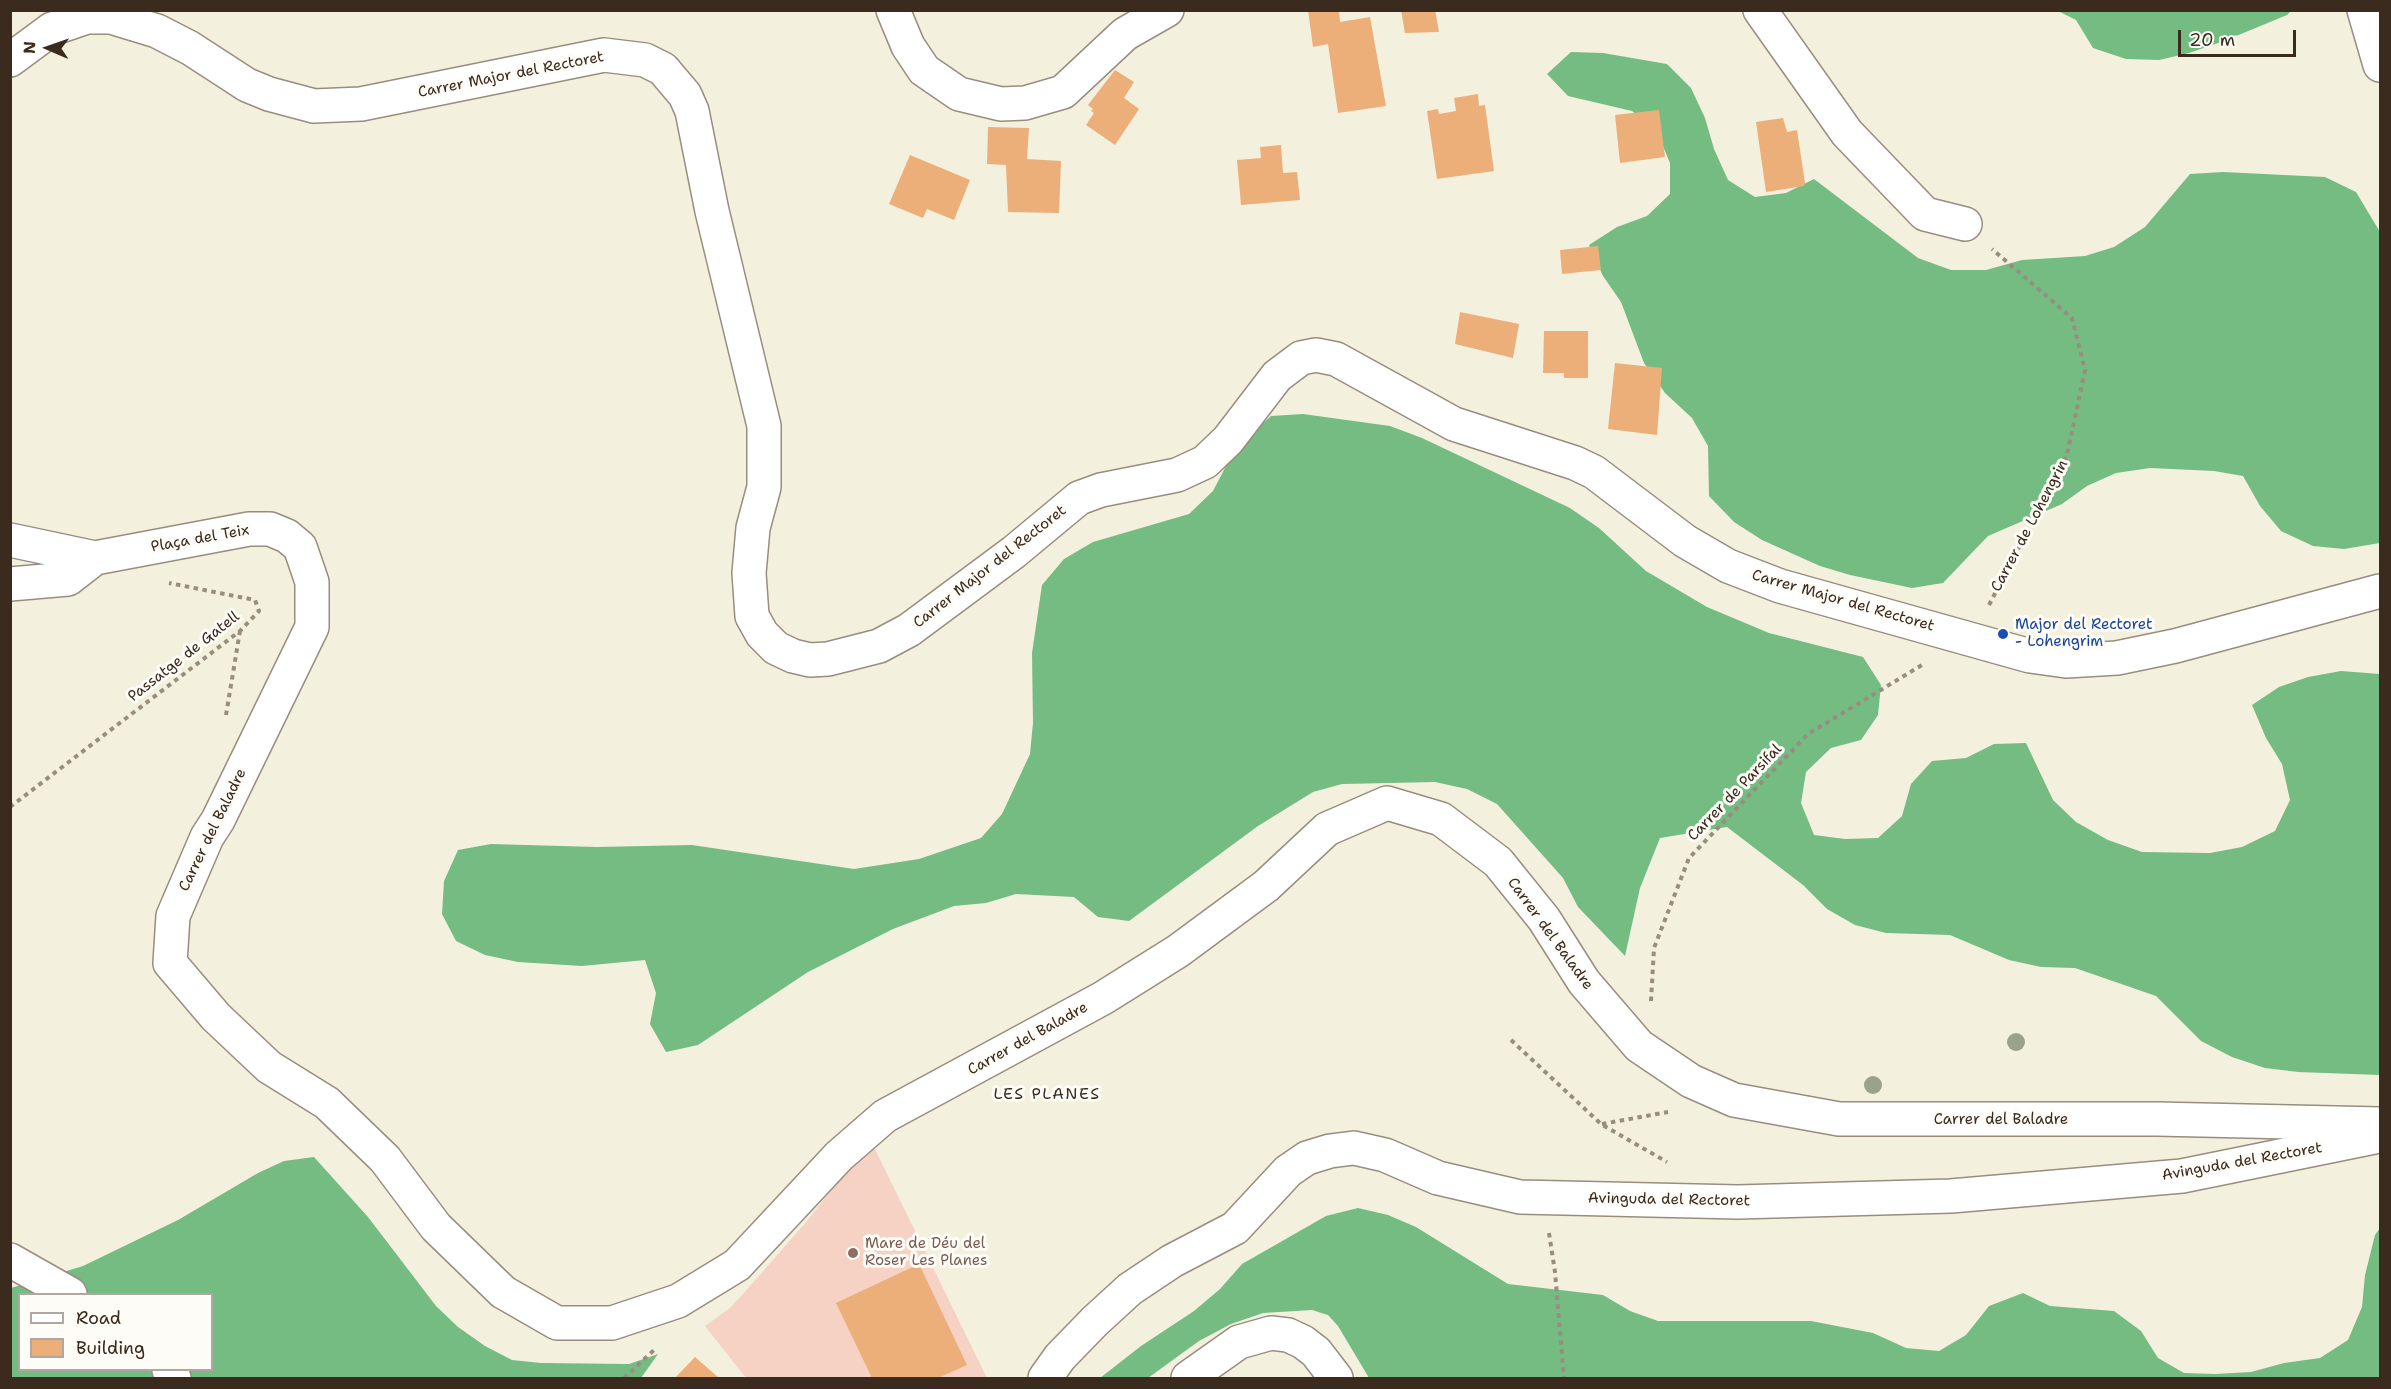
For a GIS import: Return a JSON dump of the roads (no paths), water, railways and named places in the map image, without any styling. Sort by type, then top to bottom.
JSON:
[{"type":"street","points":[[893,10],[908,46],[924,70],[959,94],[1001,104],[1025,103],[1063,92],[1125,34],[1167,10]]},
{"type":"street","points":[[1760,10],[1847,133],[1925,214],[1965,225]]},
{"type":"street","points":[[2364,10],[2380,65]]},
{"type":"street","name":"Carrer Major del Rectoret","points":[[10,60],[52,28],[87,17],[103,17],[134,22],[157,31],[190,48],[248,85],[269,94],[314,105],[362,104],[604,55],[645,60],[663,69],[685,95],[692,111],[712,211],[764,426],[764,487],[753,528],[749,562],[749,596],[752,615],[762,634],[776,648],[793,656],[810,660],[828,659],[879,646],[918,624],[1014,552],[1078,498],[1101,490],[1177,475],[1205,462],[1228,440],[1277,375],[1301,358],[1316,356],[1336,359],[1454,424],[1575,463],[1594,472],[1685,541],[1728,566],[1780,586],[2039,658],[2092,661],[2175,646],[2380,591]]},
{"type":"street","name":"Plaça del Teix","points":[[95,558],[249,529],[270,529],[287,536],[300,547]]},
{"type":"street","points":[[10,540],[95,558]]},
{"type":"street","name":"Carrer del Baladre","points":[[300,547],[312,582],[312,627],[218,820],[207,837],[173,916],[170,963],[216,1017],[270,1067],[327,1103],[385,1159],[436,1227],[503,1293],[557,1323],[612,1323],[678,1301],[737,1265],[839,1156],[885,1116],[1103,998],[1169,957],[1266,886],[1327,829],[1387,803],[1441,819],[1498,862],[1544,919],[1584,982],[1639,1046],[1691,1081],[1734,1100],[1839,1119],[2157,1119],[2380,1124]]},
{"type":"street","points":[[10,584],[68,579],[95,558]]},
{"type":"street","name":"Avinguda del Rectoret","points":[[1045,1378],[1095,1321],[1130,1289],[1172,1261],[1235,1228],[1288,1171],[1307,1158],[1354,1148],[1385,1155],[1438,1178],[1520,1197],[1738,1202],[1951,1196],[2182,1176],[2373,1137],[2380,1133]]},
{"type":"street","points":[[10,1260],[68,1293]]},
{"type":"street","points":[[1188,1378],[1239,1342],[1271,1333],[1288,1335],[1303,1342],[1316,1352],[1336,1378]]},
{"type":"place","name":"Major del Rectoret - Lohengrim","points":[[2003,634]]},
{"type":"place","name":"Mare de Déu del Roser Les Planes","points":[[853,1253]]},
{"type":"district","name":"LES PLANES","points":[[1047,1095]]}]
